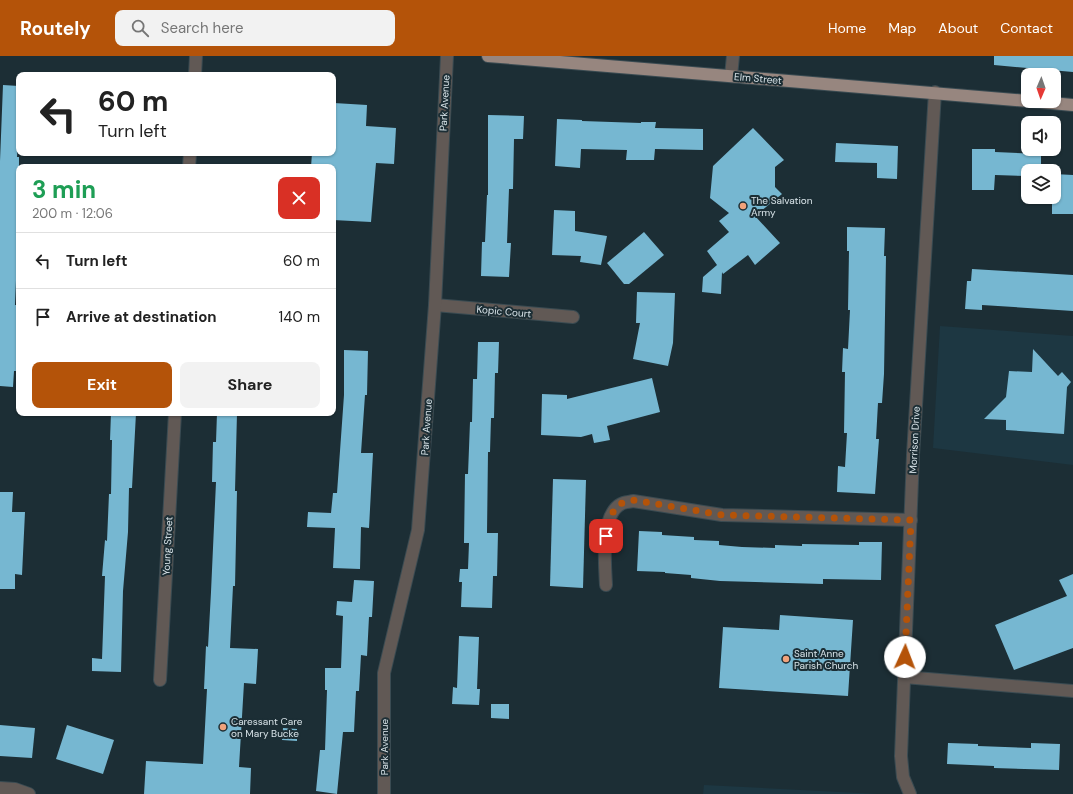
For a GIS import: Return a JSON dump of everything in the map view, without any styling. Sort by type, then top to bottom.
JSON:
[{"type":"main road","name":"Elm Street","points":[[488,56],[1021,100]]},
{"type":"main road","name":"Elm Street","points":[[1061,104],[1073,105]]},
{"type":"street","points":[[195,72],[196,56]]},
{"type":"street","name":"Park Avenue","points":[[384,794],[384,673],[418,530],[435,305],[447,56]]},
{"type":"street","points":[[731,76],[733,56]]},
{"type":"street","name":"Morrison Drive","points":[[908,791],[901,767],[904,677],[916,407],[935,92]]},
{"type":"street","name":"Kopic Court","points":[[435,305],[573,317]]},
{"type":"street","name":"Young Street","points":[[160,680],[175,416]]},
{"type":"street","points":[[606,585],[605,546],[607,527],[613,513],[620,504],[633,500],[722,515],[911,520]]},
{"type":"street","points":[[904,677],[1073,691]]},
{"type":"street","points":[[0,788],[14,789],[29,794]]},
{"type":"shaded area","points":[[940,326],[1073,336],[1073,465],[933,448]]},
{"type":"shaded area","points":[[704,785],[878,794],[703,794]]},
{"type":"building","points":[[994,56],[1073,56],[1073,72],[1061,71],[1061,68],[1028,68],[994,65]]},
{"type":"building","points":[[3,85],[16,86],[16,156],[19,157],[19,164],[16,164],[16,371],[14,371],[13,387],[0,386],[0,161]]},
{"type":"building","points":[[336,103],[367,105],[366,126],[396,128],[394,164],[376,163],[371,222],[336,220],[336,164],[311,164],[312,156],[336,156]]},
{"type":"building","points":[[488,115],[524,116],[523,139],[514,139],[513,189],[509,189],[507,243],[511,243],[509,277],[481,276],[482,242],[485,242],[488,195]]},
{"type":"building","points":[[557,119],[641,123],[656,122],[655,128],[703,129],[703,150],[655,149],[654,160],[626,160],[627,150],[581,149],[580,168],[555,166]]},
{"type":"building","name":"The Salvation Army","points":[[753,128],[784,160],[775,167],[775,187],[782,194],[755,216],[780,243],[755,265],[748,255],[723,274],[722,272],[721,294],[702,292],[703,277],[717,265],[707,251],[729,232],[719,221],[729,213],[710,198],[713,166]]},
{"type":"building","points":[[836,143],[898,146],[897,179],[877,178],[877,163],[835,162]]},
{"type":"building","points":[[972,149],[995,149],[995,152],[1021,153],[1021,156],[1041,156],[1041,164],[1021,164],[1021,176],[995,175],[994,190],[972,190]]},
{"type":"building","points":[[1061,174],[1073,175],[1073,214],[1052,214],[1052,204],[1061,204]]},
{"type":"building","points":[[554,210],[575,211],[575,231],[607,236],[601,265],[580,262],[581,256],[552,255]]},
{"type":"building","points":[[847,227],[885,228],[884,374],[882,403],[878,403],[876,439],[879,439],[875,494],[837,492],[838,466],[845,467],[847,433],[844,433],[845,372],[842,372],[843,348],[848,349],[850,310],[848,310],[849,251],[847,251]]},
{"type":"building","points":[[644,232],[664,255],[629,284],[624,284],[607,263]]},
{"type":"building","points":[[972,269],[1073,275],[1073,311],[982,305],[982,310],[965,309],[967,281],[971,281]]},
{"type":"building","points":[[637,292],[675,293],[673,343],[668,366],[633,359],[640,323],[636,323]]},
{"type":"building","points":[[478,342],[499,342],[498,373],[495,373],[494,418],[491,418],[490,452],[488,452],[487,533],[498,533],[497,576],[493,576],[492,608],[461,607],[462,582],[459,582],[460,569],[468,569],[469,543],[464,543],[465,474],[468,474],[470,422],[472,422],[473,379],[477,379]]},
{"type":"building","points":[[1033,349],[1058,376],[1062,372],[1071,382],[1067,387],[1064,434],[1006,430],[1006,420],[984,419],[1006,397],[1009,371],[1032,372]]},
{"type":"building","points":[[344,350],[368,351],[367,395],[365,395],[361,453],[373,453],[369,528],[361,527],[360,569],[333,568],[335,528],[307,527],[308,512],[331,513],[333,493],[337,493],[344,395]]},
{"type":"building","points":[[652,378],[660,412],[607,426],[610,440],[594,443],[592,434],[581,437],[541,435],[542,394],[567,395],[567,399]]},
{"type":"building","points":[[111,416],[136,416],[132,488],[129,488],[128,532],[123,591],[121,672],[92,671],[92,658],[102,659],[105,576],[102,576],[105,540],[107,541],[109,494],[111,494],[112,440],[110,440]]},
{"type":"building","points":[[217,416],[237,416],[235,586],[233,586],[230,648],[258,649],[256,684],[244,683],[239,767],[251,768],[250,794],[144,794],[146,761],[203,764],[207,689],[204,689],[206,646],[208,647],[216,482],[212,482],[213,442],[216,442]]},
{"type":"building","points":[[553,479],[586,480],[583,588],[550,586]]},
{"type":"building","points":[[0,492],[13,492],[12,512],[25,512],[22,575],[15,574],[15,589],[0,589]]},
{"type":"building","points":[[639,531],[662,532],[662,535],[694,537],[694,540],[719,541],[719,545],[742,547],[775,548],[775,545],[802,546],[802,544],[859,545],[859,542],[882,542],[881,580],[823,579],[823,584],[720,581],[691,578],[691,575],[637,571]]},
{"type":"building","points":[[1073,574],[1073,648],[1014,670],[995,625],[1067,596],[1059,580]]},
{"type":"building","points":[[354,580],[374,581],[372,617],[369,617],[367,656],[361,655],[359,691],[356,691],[354,732],[343,732],[337,794],[316,791],[320,750],[325,750],[327,690],[325,690],[325,668],[341,668],[343,616],[336,615],[337,601],[352,602]]},
{"type":"building","name":"Saint Anne Parish Church","points":[[780,615],[853,620],[848,696],[719,688],[723,627],[779,630]]},
{"type":"building","points":[[459,636],[479,637],[477,689],[480,689],[479,705],[452,704],[453,687],[457,688]]},
{"type":"building","points":[[491,704],[509,704],[509,719],[491,718]]},
{"type":"building","points":[[0,725],[35,728],[32,758],[0,756]]},
{"type":"building","points":[[67,725],[114,740],[103,774],[56,759]]},
{"type":"building","points":[[283,728],[297,729],[297,741],[282,740]]},
{"type":"building","points":[[948,743],[1031,748],[1031,743],[1060,744],[1059,770],[994,768],[994,766],[947,764]]},
{"type":"place","name":"The Salvation Army","points":[[743,206]]},
{"type":"place","name":"Saint Anne Parish Church","points":[[786,659]]},
{"type":"place","name":"Caressant Care on Mary Bucke","points":[[223,727]]},
{"type":"route","points":[[606,536],[607,527],[613,513],[620,504],[633,500],[722,515],[911,520],[905,657]]}]
